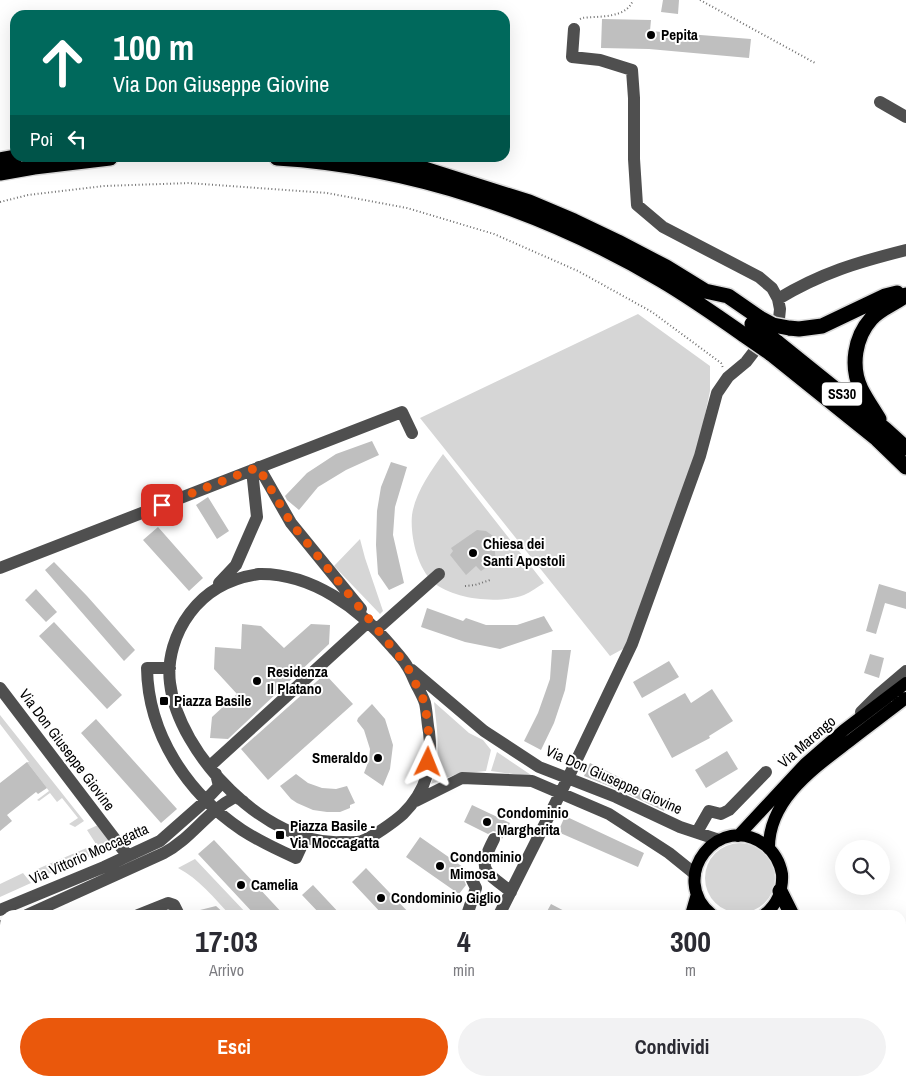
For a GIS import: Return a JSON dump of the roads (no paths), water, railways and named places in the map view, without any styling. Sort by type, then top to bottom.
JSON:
[{"type":"highway","points":[[0,174],[34,166],[72,162]]},
{"type":"highway","points":[[313,162],[357,167],[415,180],[507,208],[570,233],[614,254],[661,280],[702,298],[728,296],[752,325],[773,325],[799,329],[822,326],[885,296],[898,292],[906,294]]},
{"type":"highway","points":[[394,162],[418,167],[529,202],[574,221],[666,268],[702,298]]},
{"type":"highway","points":[[885,429],[860,388],[856,372],[857,346],[860,336],[871,319],[906,294]]},
{"type":"highway","name":"SS30","points":[[702,298],[752,325],[773,348],[906,467]]},
{"type":"highway","name":"SS30","points":[[773,348],[885,429],[906,448]]},
{"type":"highway","points":[[780,891],[790,910]]},
{"type":"main road","name":"Via Marengo","points":[[738,836],[798,770],[844,730],[906,683]]},
{"type":"main road","name":"Via Marengo","points":[[769,849],[774,820],[782,804],[794,789],[827,758],[906,698]]},
{"type":"main road","points":[[692,910],[697,894],[695,874],[702,856],[707,848],[719,840],[738,836],[753,838],[776,856],[781,870],[782,881],[774,905],[769,910]]},
{"type":"main road","points":[[697,894],[708,910]]},
{"type":"street","points":[[502,910],[568,778],[632,644],[700,456],[717,393],[728,377],[746,362],[779,319],[780,309],[778,299],[772,288],[759,277],[663,227],[637,205],[632,70],[600,60],[572,57],[574,29]]},
{"type":"street","points":[[880,102],[906,117]]},
{"type":"street","points":[[778,299],[802,284],[851,264],[906,250]]},
{"type":"street","points":[[0,568],[402,412],[412,433]]},
{"type":"street","points":[[255,469],[257,516],[236,565],[195,607],[182,625],[174,646],[170,668],[172,692],[178,712],[190,739],[224,783],[256,812],[291,832],[326,843],[361,841],[395,821],[416,801],[462,778],[532,780],[609,814],[669,853],[695,874]]},
{"type":"street","points":[[255,469],[291,523],[407,666],[425,703],[430,745],[426,779],[416,801]]},
{"type":"street","points":[[213,770],[372,625],[439,574]]},
{"type":"street","points":[[211,591],[248,575],[280,575],[307,582],[328,593],[372,625]]},
{"type":"street","name":"Via Don Giuseppe Giovine","points":[[407,666],[484,731],[539,767],[616,798],[680,827],[719,840]]},
{"type":"street","points":[[170,668],[147,668],[148,689],[153,715],[169,752],[193,786],[211,805],[242,830],[296,858],[302,845],[301,836]]},
{"type":"street","points":[[844,730],[879,694],[906,672]]},
{"type":"street","name":"Via Don Giuseppe Giovine","points":[[0,688],[127,855]]},
{"type":"street","name":"Via Vittorio Moccagatta","points":[[38,910],[170,850],[211,805],[219,786],[213,770]]},
{"type":"street","points":[[697,832],[709,811],[721,814],[729,810],[766,772]]},
{"type":"street","name":"Via Vittorio Moccagatta","points":[[0,910],[104,867],[164,838],[211,805],[235,797],[245,802]]},
{"type":"street","points":[[494,839],[485,856],[484,865],[487,873],[511,892]]},
{"type":"street","points":[[469,910],[476,888],[472,880]]},
{"type":"street","points":[[150,910],[168,903],[174,905],[176,910]]},
{"type":"place","name":"Pepita","points":[[651,35]]},
{"type":"place","name":"Chiesa dei Santi Apostoli","points":[[473,553]]},
{"type":"place","name":"Residenza Il Platano","points":[[257,681]]},
{"type":"place","name":"Piazza Basile","points":[[164,701]]},
{"type":"place","name":"Smeraldo","points":[[378,758]]},
{"type":"place","name":"Condominio Margherita","points":[[487,822]]},
{"type":"place","name":"Piazza Basile - Via Moccagatta","points":[[280,835]]},
{"type":"place","name":"Condominio Mimosa","points":[[440,866]]},
{"type":"place","name":"Camelia","points":[[241,885]]},
{"type":"place","name":"Condominio Giglio","points":[[381,898]]}]
